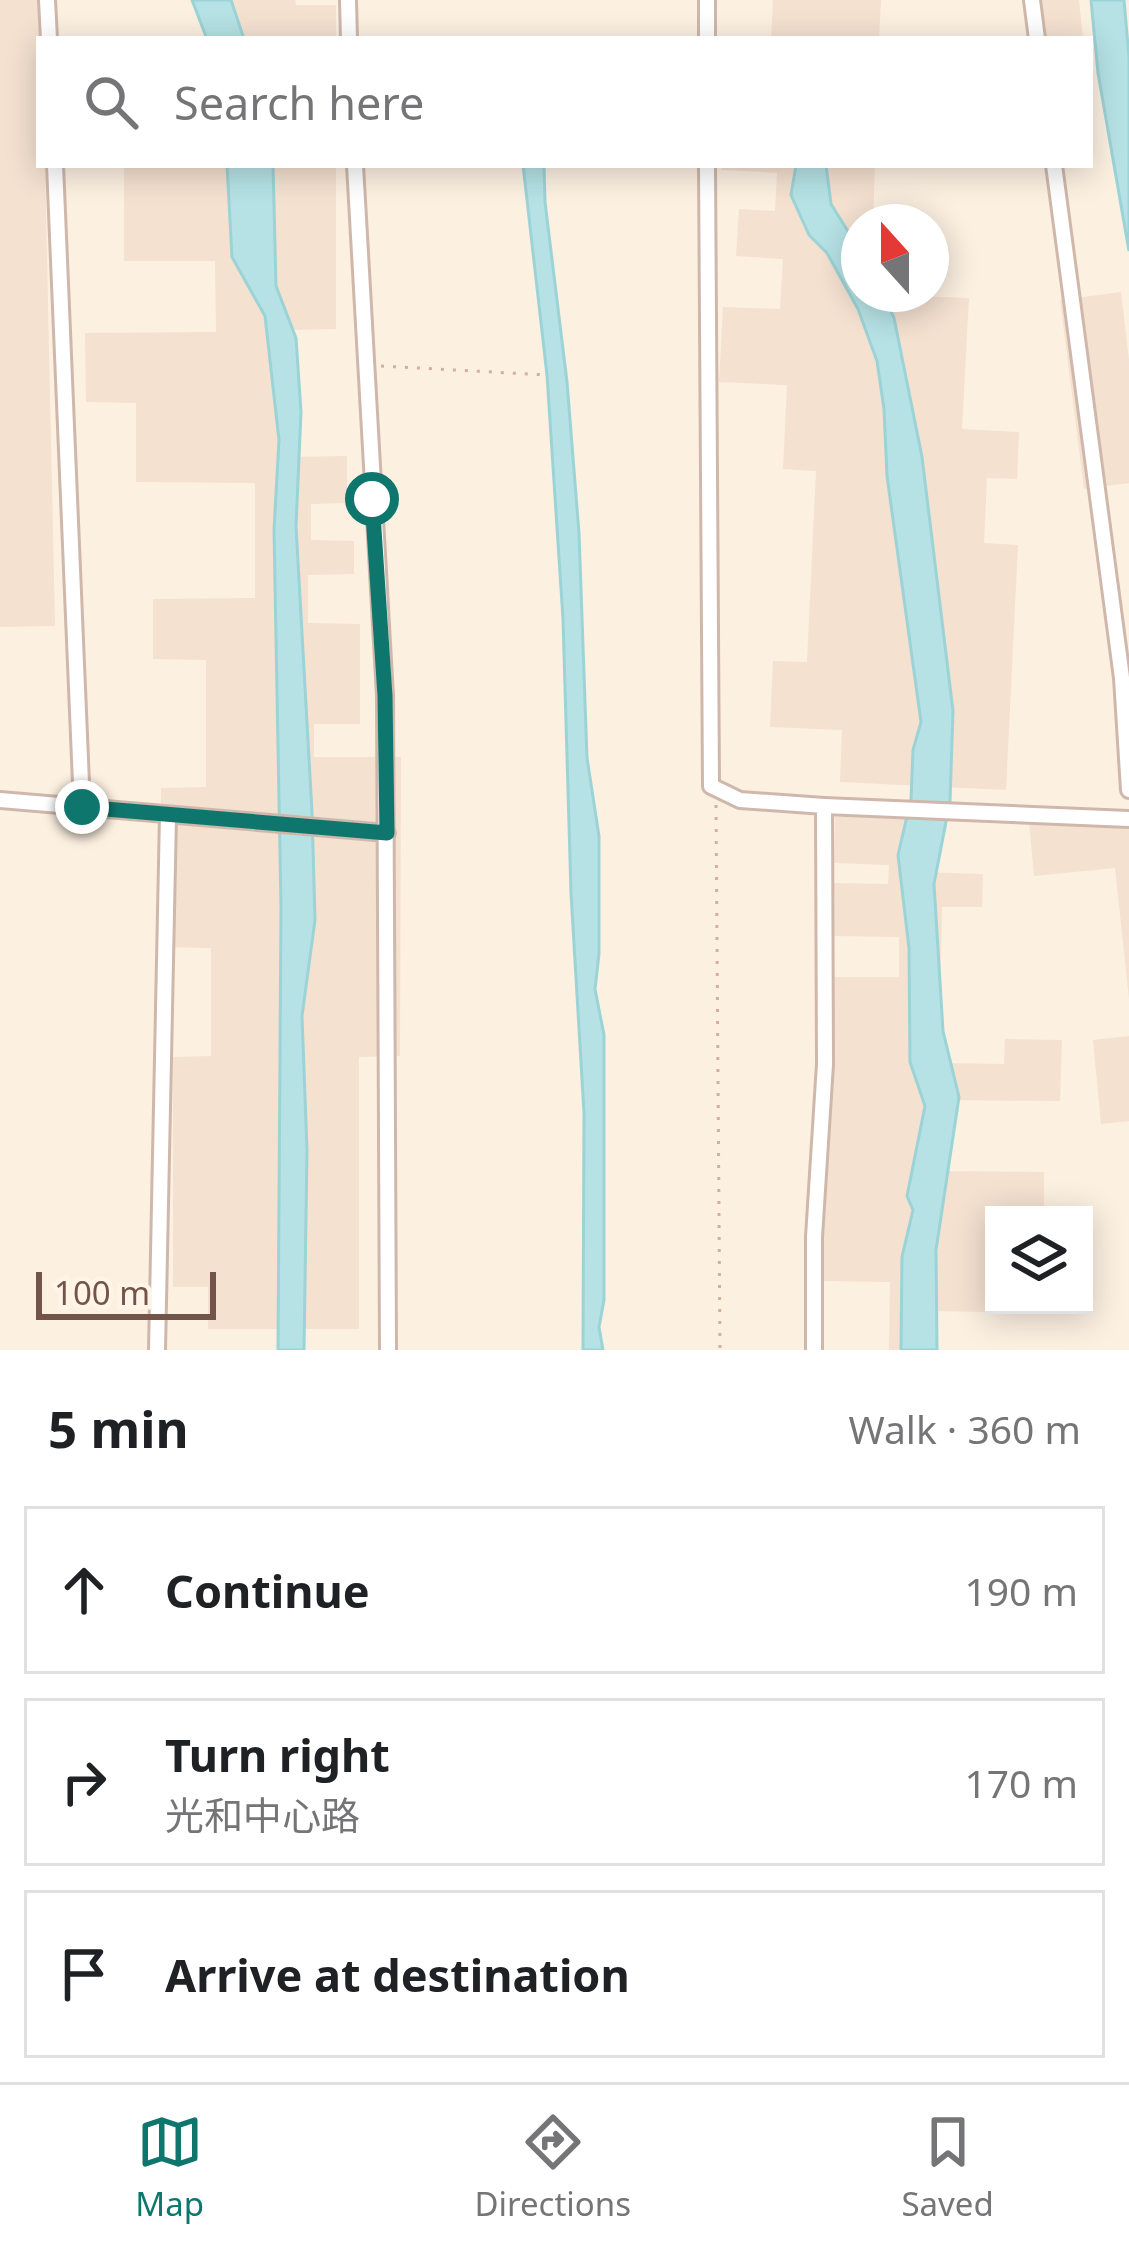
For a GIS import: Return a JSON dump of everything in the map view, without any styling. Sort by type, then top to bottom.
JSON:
[{"type":"street","points":[[47,0],[49,36]]},
{"type":"street","points":[[348,0],[349,36]]},
{"type":"street","points":[[707,0],[707,36]]},
{"type":"street","points":[[1032,0],[1037,36]]},
{"type":"street","points":[[55,168],[82,807]]},
{"type":"street","points":[[355,168],[385,696],[388,1350]]},
{"type":"street","points":[[707,168],[711,786],[740,800],[1129,819]]},
{"type":"street","points":[[1054,168],[1122,678],[1129,790]]},
{"type":"street","points":[[0,800],[387,833]]},
{"type":"street","points":[[814,1350],[814,1237],[825,1064],[824,806]]},
{"type":"street","points":[[157,1350],[168,815]]},
{"type":"path","points":[[365,365],[547,375]]},
{"type":"path","points":[[716,791],[720,1350]]},
{"type":"shaded area","points":[[0,0],[42,0],[41,36],[36,36],[36,168],[45,168],[55,626],[0,627]]},
{"type":"shaded area","points":[[212,0],[336,5],[336,36],[212,36]]},
{"type":"shaded area","points":[[773,0],[881,0],[879,36],[771,36]]},
{"type":"shaded area","points":[[1026,0],[1079,0],[1083,36],[1030,36]]},
{"type":"shaded area","points":[[124,168],[336,168],[336,329],[286,330],[287,457],[347,456],[347,503],[311,504],[311,540],[354,541],[354,574],[308,575],[308,623],[360,624],[360,724],[314,724],[314,757],[401,757],[400,1056],[359,1057],[359,1329],[208,1329],[208,1287],[173,1287],[173,1057],[211,1056],[211,948],[161,947],[161,788],[206,787],[206,660],[153,659],[153,599],[255,598],[255,483],[136,482],[136,403],[86,402],[85,333],[216,332],[215,261],[124,261]]},
{"type":"shaded area","points":[[722,168],[875,168],[874,204],[841,204],[841,312],[949,312],[949,297],[969,298],[962,429],[1019,432],[1017,479],[987,478],[984,543],[1018,545],[1006,790],[840,782],[842,730],[770,727],[773,661],[807,662],[816,471],[783,469],[787,385],[719,382],[723,307],[780,309],[783,259],[736,256],[739,209],[775,211],[777,173]]},
{"type":"shaded area","points":[[1121,292],[1129,360],[1129,483],[1084,489],[1060,300]]},
{"type":"shaded area","points":[[1129,811],[1129,999],[1115,868],[1034,876],[1029,821]]},
{"type":"shaded area","points":[[835,817],[922,818],[922,872],[983,874],[982,907],[942,907],[939,1063],[1004,1064],[1005,1039],[1062,1040],[1060,1101],[937,1100],[935,1171],[1044,1172],[1044,1206],[985,1206],[985,1312],[927,1311],[925,1350],[889,1350],[890,1282],[823,1281],[829,977],[899,977],[899,937],[833,936],[834,883],[888,884],[889,865],[834,863]]},
{"type":"shaded area","points":[[1129,1036],[1129,1121],[1101,1124],[1093,1040]]},
{"type":"water","points":[[192,0],[231,0],[243,36],[206,36]]},
{"type":"water","points":[[1091,0],[1124,0],[1129,57],[1129,251],[1098,73]]},
{"type":"water","points":[[227,168],[273,168],[276,286],[296,338],[301,412],[296,526],[315,920],[302,1016],[307,1150],[304,1350],[278,1350],[281,907],[274,530],[279,440],[265,316],[232,257]]},
{"type":"water","points":[[523,168],[544,168],[579,533],[587,758],[599,836],[595,989],[604,1035],[604,1300],[599,1327],[603,1350],[583,1350],[584,1113],[571,893],[563,619],[547,375]]},
{"type":"water","points":[[796,168],[826,168],[831,204],[841,220],[841,278],[827,253],[809,235],[791,195]]},
{"type":"water","points":[[859,312],[891,312],[894,318],[922,457],[953,711],[950,801],[934,884],[943,1031],[959,1097],[936,1250],[937,1350],[901,1350],[902,1257],[913,1210],[907,1196],[925,1106],[910,1062],[909,948],[898,855],[921,722],[887,476],[877,361]]},
{"type":"route","points":[[82,807],[387,833],[385,696],[372,499]]}]
